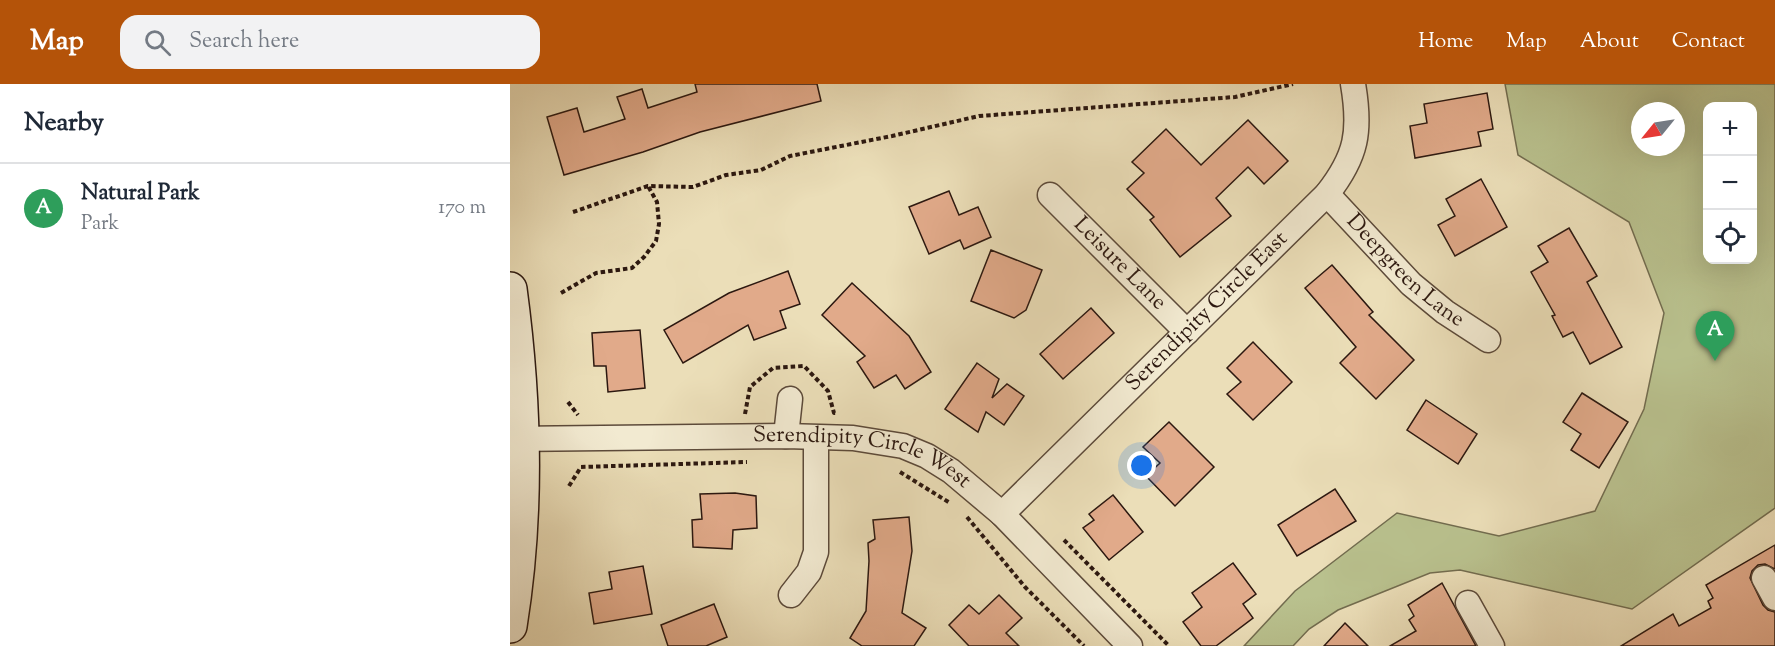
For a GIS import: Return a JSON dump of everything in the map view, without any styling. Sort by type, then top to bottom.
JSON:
[{"type":"main road","points":[[510,289],[516,332],[519,552],[510,626]]},
{"type":"street","name":"Serendipity Circle East","points":[[1002,514],[1327,194],[1343,174],[1353,152],[1358,127],[1353,84]]},
{"type":"street","name":"Deepgreen Lane","points":[[1327,194],[1411,284],[1445,312],[1488,340]]},
{"type":"street","name":"Leisure Lane","points":[[1050,195],[1187,332]]},
{"type":"street","points":[[786,436],[790,399]]},
{"type":"street","name":"Serendipity Circle West","points":[[516,439],[786,436],[870,440],[911,449],[951,471],[1002,514],[1130,646]]},
{"type":"street","points":[[791,595],[809,572],[816,552],[816,438]]},
{"type":"street","points":[[1468,603],[1492,646]]},
{"type":"path","points":[[573,212],[648,186],[693,187],[726,174],[761,170],[790,156],[979,116],[1235,97],[1293,84]]},
{"type":"path","points":[[561,293],[596,273],[632,268],[644,257],[656,241],[659,224],[657,202],[648,186]]},
{"type":"path","points":[[569,486],[581,467],[755,462]]},
{"type":"path","points":[[897,470],[952,504]]},
{"type":"path","points":[[961,510],[1025,587],[1084,646]]},
{"type":"green space","points":[[1505,84],[1775,84],[1775,508],[1632,609],[1460,570],[1430,573],[1338,610],[1309,629],[1293,646],[1244,646],[1295,591],[1397,513],[1499,536],[1595,511],[1644,409],[1664,313],[1629,222],[1518,155]]},
{"type":"building","points":[[695,84],[817,84],[821,101],[700,132],[643,152],[564,175],[547,117],[577,108],[584,132],[625,119],[617,97],[642,89],[648,108],[697,92]]},
{"type":"building","points":[[1487,93],[1493,129],[1478,132],[1481,146],[1415,158],[1410,126],[1427,123],[1424,104]]},
{"type":"building","points":[[1248,120],[1288,161],[1264,184],[1248,167],[1216,198],[1231,216],[1180,257],[1150,220],[1154,217],[1127,189],[1144,173],[1132,162],[1166,129],[1201,165]]},
{"type":"building","points":[[1481,179],[1507,227],[1455,256],[1438,225],[1455,216],[1446,199]]},
{"type":"building","points":[[949,191],[959,215],[978,207],[991,237],[964,249],[960,240],[929,254],[909,207]]},
{"type":"building","points":[[1569,228],[1597,276],[1587,282],[1622,347],[1590,364],[1573,332],[1563,337],[1552,316],[1555,315],[1531,272],[1548,262],[1538,246]]},
{"type":"building","points":[[991,250],[1042,270],[1026,310],[1014,318],[971,301]]},
{"type":"building","points":[[1332,265],[1373,312],[1369,315],[1414,360],[1376,399],[1340,363],[1356,347],[1305,288]]},
{"type":"building","points":[[788,271],[800,304],[780,311],[786,328],[754,340],[748,325],[683,363],[664,330],[729,293]]},
{"type":"building","points":[[852,283],[909,336],[931,372],[905,389],[896,375],[874,388],[857,362],[865,356],[822,315]]},
{"type":"building","points":[[1091,308],[1114,333],[1063,379],[1040,354]]},
{"type":"building","points":[[640,330],[645,388],[608,392],[606,366],[594,366],[592,333]]},
{"type":"building","points":[[1253,342],[1292,382],[1253,420],[1227,394],[1241,382],[1227,368]]},
{"type":"building","points":[[977,363],[999,379],[992,398],[1007,384],[1024,396],[1004,425],[986,412],[978,432],[945,409]]},
{"type":"building","points":[[1582,393],[1628,422],[1599,468],[1571,450],[1581,434],[1563,422]]},
{"type":"building","points":[[1426,400],[1477,434],[1458,464],[1407,430]]},
{"type":"building","points":[[1169,422],[1214,467],[1175,506],[1146,476],[1160,463],[1143,447]]},
{"type":"building","points":[[1335,489],[1356,521],[1297,556],[1278,525]]},
{"type":"building","points":[[735,493],[756,496],[757,528],[733,530],[732,549],[693,547],[692,520],[702,519],[700,494]]},
{"type":"building","points":[[1113,495],[1143,532],[1109,560],[1083,528],[1094,520],[1089,514]]},
{"type":"building","points":[[909,517],[912,551],[902,613],[926,628],[914,646],[862,646],[850,638],[866,611],[868,543],[875,539],[873,520]]},
{"type":"building","points":[[1775,545],[1775,569],[1765,564],[1758,565],[1752,571],[1750,578],[1763,605],[1775,612],[1775,646],[1621,646],[1673,614],[1679,626],[1711,608],[1708,601],[1713,598],[1706,585]]},
{"type":"building","points":[[1233,563],[1256,594],[1243,604],[1253,618],[1216,646],[1201,646],[1183,622],[1202,607],[1192,593]]},
{"type":"building","points":[[643,566],[652,614],[594,624],[589,593],[612,589],[609,572]]},
{"type":"building","points":[[1442,583],[1476,646],[1390,646],[1416,631],[1409,620],[1414,616],[1408,605]]},
{"type":"building","points":[[999,595],[1022,618],[1006,633],[1019,646],[969,646],[949,625],[969,605],[979,614]]},
{"type":"building","points":[[714,604],[727,637],[706,646],[668,646],[661,625]]},
{"type":"building","points":[[1345,623],[1368,646],[1324,646]]},
{"type":"place","name":"Natural Park","points":[[1715,361]]}]
